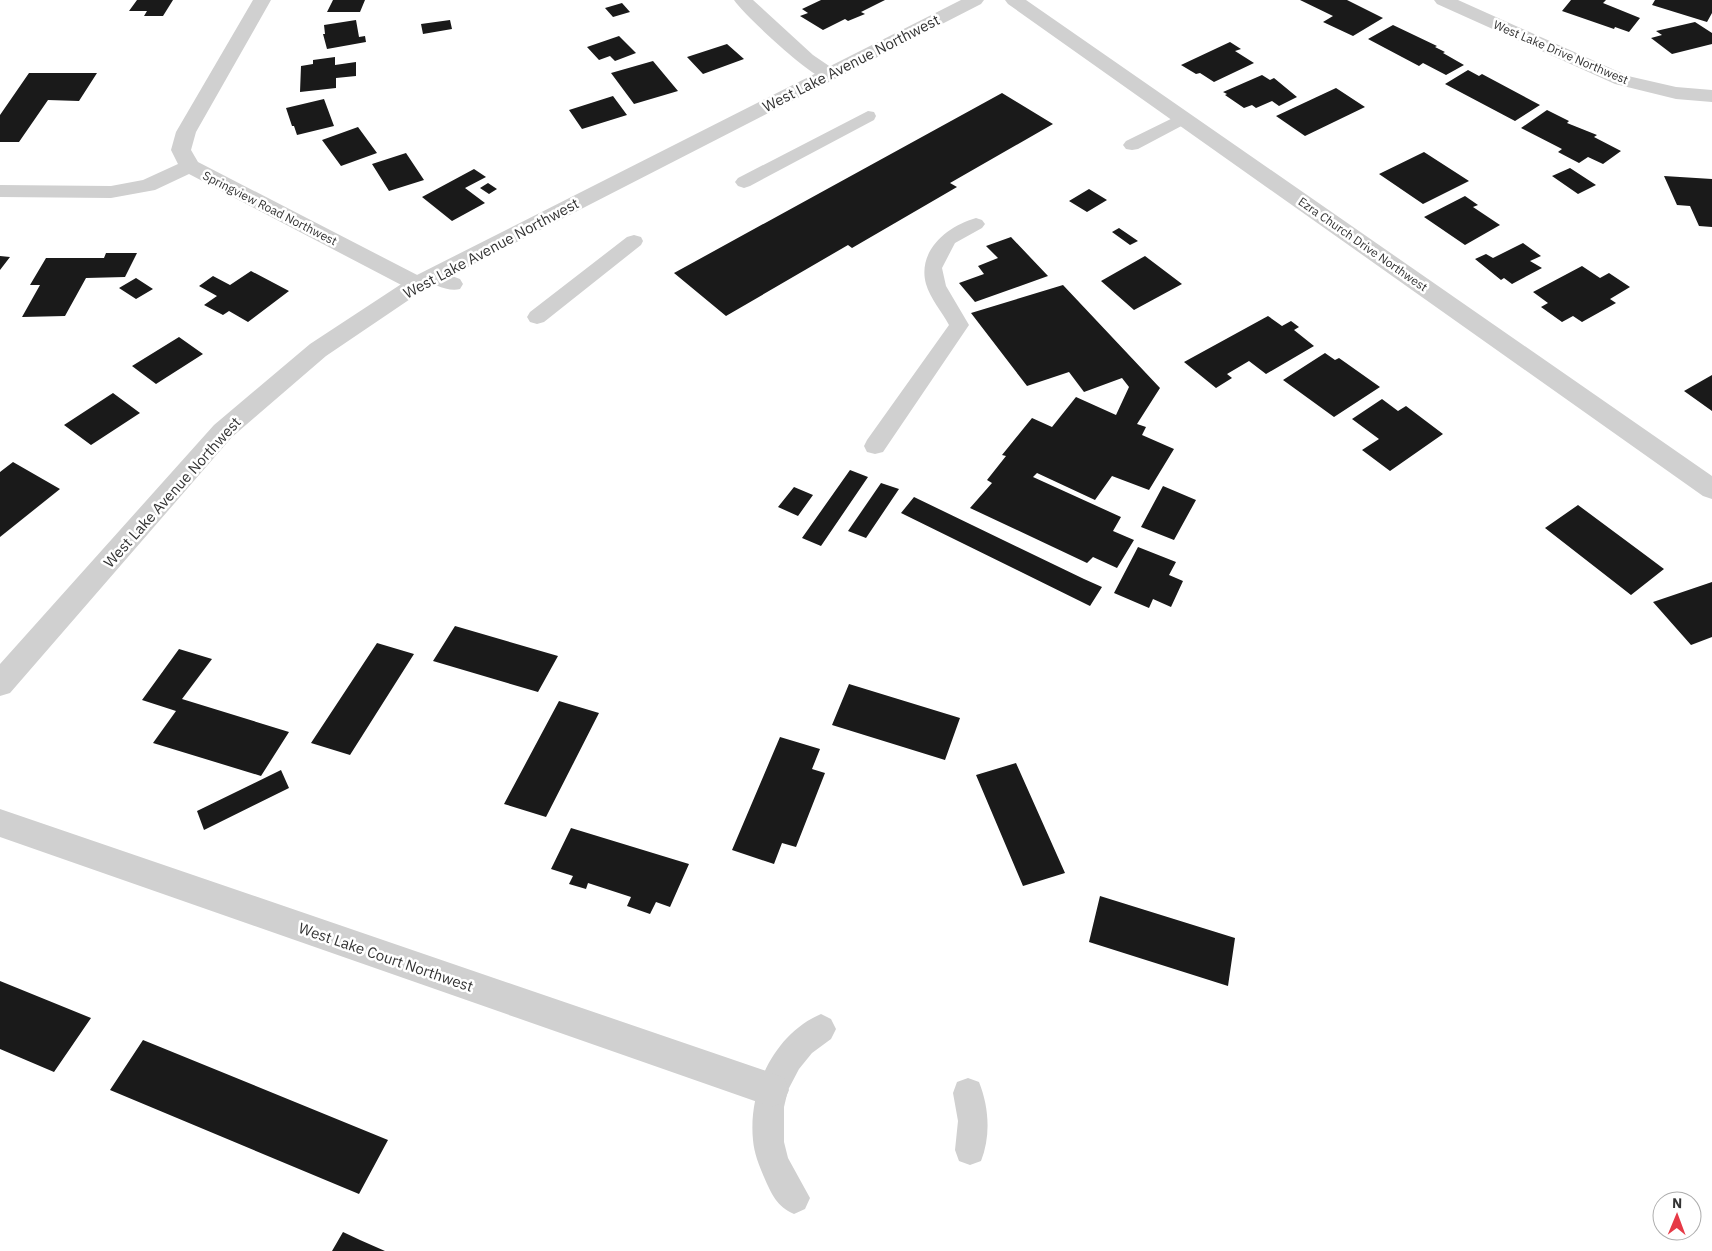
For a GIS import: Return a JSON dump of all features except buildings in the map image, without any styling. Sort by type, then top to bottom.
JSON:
[{"type":"street","points":[[190,166],[182,150],[186,132],[262,0]]},
{"type":"street","points":[[742,0],[806,59],[828,74]]},
{"type":"street","name":"West Lake Avenue Northwest","points":[[0,684],[223,431],[318,350],[425,280],[975,0]]},
{"type":"street","name":"Ezra Church Drive Northwest","points":[[1014,0],[1712,489]]},
{"type":"street","name":"West Lake Drive Northwest","points":[[1443,0],[1622,80],[1676,93],[1712,96]]},
{"type":"street","name":"Springview Road Northwest","points":[[0,191],[111,192],[148,185],[190,166],[425,280]]},
{"type":"street","name":"West Lake Court Northwest","points":[[0,823],[772,1090]]},
{"type":"lane","points":[[744,182],[868,116]]},
{"type":"lane","points":[[1132,145],[1183,118]]},
{"type":"lane","points":[[875,446],[959,325],[936,286],[934,268],[941,249],[948,240],[976,224]]},
{"type":"lane","points":[[537,317],[634,241]]},
{"type":"lane","points":[[425,280],[453,284]]},
{"type":"lane","points":[[794,1198],[778,1174],[769,1146],[767,1118],[772,1090],[783,1066],[800,1044],[821,1029]]},
{"type":"lane","points":[[968,1093],[973,1121],[970,1150]]}]
